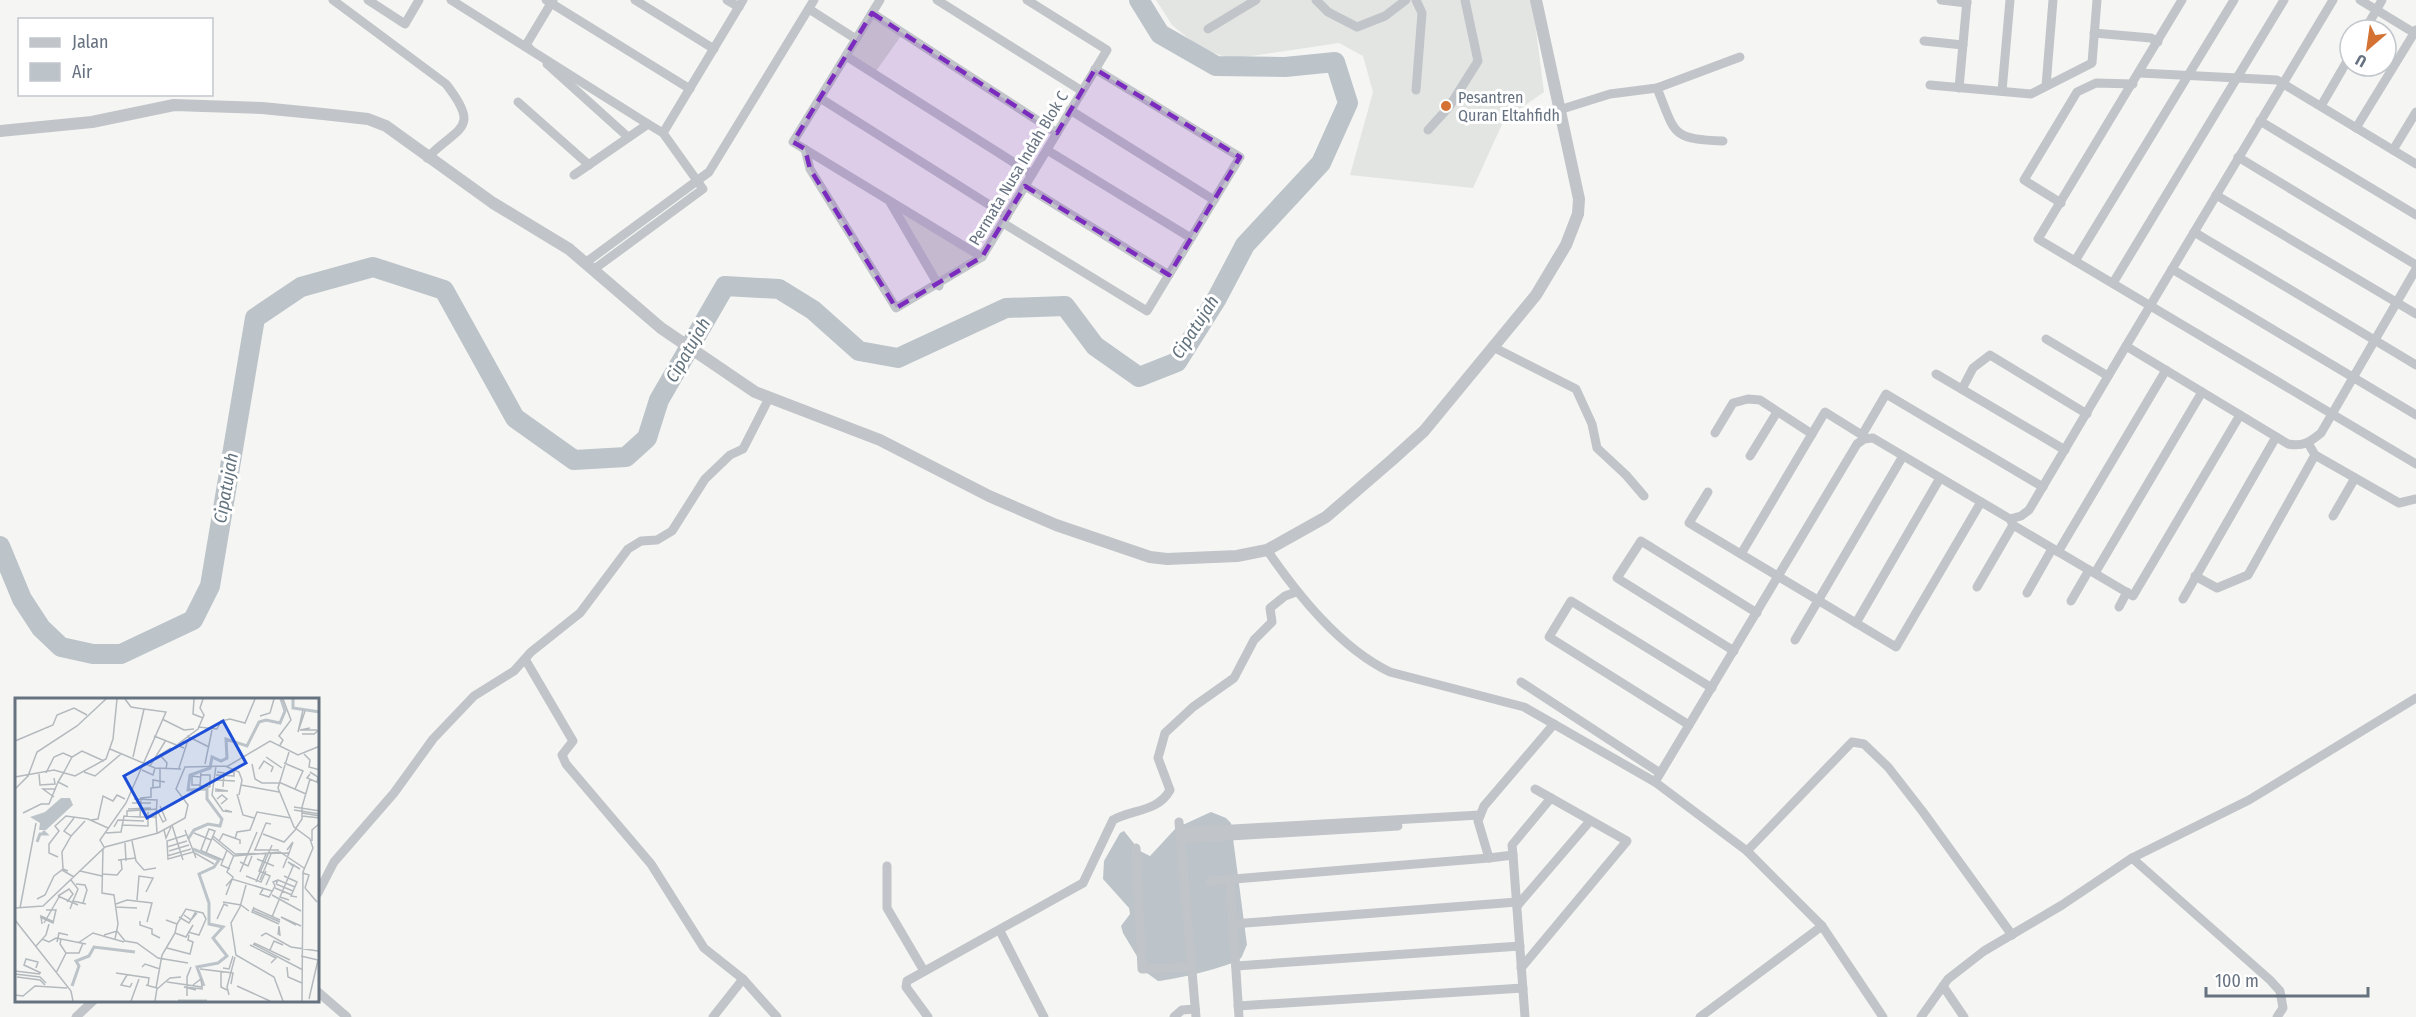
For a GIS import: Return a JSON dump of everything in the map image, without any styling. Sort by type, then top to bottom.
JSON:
[{"type":"street","points":[[333,0],[446,84],[465,111],[465,124],[454,137],[442,143],[428,158]]},
{"type":"street","points":[[368,0],[405,24],[419,0]]},
{"type":"street","points":[[451,0],[663,133],[698,181]]},
{"type":"street","points":[[636,0],[714,49]]},
{"type":"street","points":[[663,133],[741,4],[728,0]]},
{"type":"street","points":[[589,267],[709,172],[814,0]]},
{"type":"street","points":[[880,0],[793,142],[982,257]]},
{"type":"street","points":[[937,0],[1082,91]]},
{"type":"street","name":"Permata Nusa Indah Blok C","points":[[805,149],[810,169],[896,308],[939,286],[982,257],[1107,50],[1027,0]]},
{"type":"street","points":[[1208,29],[1256,0]]},
{"type":"street","points":[[1316,0],[1328,12],[1357,27],[1385,16],[1406,0]]},
{"type":"street","points":[[1416,0],[1422,13],[1416,90]]},
{"type":"street","points":[[1428,130],[1449,107],[1478,61],[1478,50],[1465,0]]},
{"type":"street","points":[[0,131],[92,122],[174,105],[262,108],[368,119],[386,126],[428,158],[519,220],[549,235],[661,328],[754,392],[880,440],[989,496],[1056,525],[1150,557],[1184,560],[1237,556],[1267,550],[1326,517],[1416,438],[1536,295],[1566,245],[1578,214],[1580,199],[1536,0]]},
{"type":"street","points":[[1941,0],[1967,1],[1959,88]]},
{"type":"street","points":[[2002,92],[2010,0]]},
{"type":"street","points":[[2046,86],[2053,0]]},
{"type":"street","points":[[1930,85],[2031,94],[2092,63],[2097,0]]},
{"type":"street","points":[[2182,0],[2140,73],[2038,238],[2416,464]]},
{"type":"street","points":[[2075,261],[2234,0]]},
{"type":"street","points":[[2112,283],[2284,0]]},
{"type":"street","points":[[1977,587],[2011,522],[2029,510],[2333,0]]},
{"type":"street","points":[[2356,128],[2415,32],[2360,0]]},
{"type":"street","points":[[2372,18],[2382,0]]},
{"type":"street","points":[[526,45],[550,1],[690,89]]},
{"type":"street","points":[[809,9],[856,39]]},
{"type":"street","points":[[872,13],[1057,133]]},
{"type":"street","points":[[2094,33],[2151,38],[2158,42]]},
{"type":"street","points":[[1924,41],[1963,45]]},
{"type":"street","points":[[526,45],[628,137]]},
{"type":"street","points":[[846,56],[1032,174]]},
{"type":"street","points":[[1560,110],[1610,94],[1658,88],[1740,57]]},
{"type":"street","points":[[820,98],[1147,311],[1240,157],[1095,69]]},
{"type":"street","points":[[2140,73],[2277,80],[2416,164]]},
{"type":"street","points":[[2320,106],[2338,76]]},
{"type":"street","points":[[2061,203],[2024,180],[2076,92],[2096,83],[2133,84]]},
{"type":"street","points":[[1658,88],[1675,130],[1684,138],[1695,141],[1723,141]]},
{"type":"street","points":[[518,102],[589,165]]},
{"type":"street","points":[[1070,111],[1214,200]]},
{"type":"street","points":[[2393,150],[2416,113]]},
{"type":"street","points":[[2260,121],[2416,215]]},
{"type":"street","points":[[574,175],[648,124]]},
{"type":"street","points":[[1047,150],[1191,238]]},
{"type":"street","points":[[2126,346],[2288,444],[2299,446],[2308,443],[2321,433],[2416,267],[2238,157]]},
{"type":"street","points":[[1025,186],[1169,275]]},
{"type":"street","points":[[2216,195],[2416,314]]},
{"type":"street","points":[[888,200],[939,286]]},
{"type":"street","points":[[2194,232],[2416,365]]},
{"type":"street","points":[[2172,269],[2416,415]]},
{"type":"street","points":[[2046,339],[2108,376]]},
{"type":"street","points":[[1493,347],[1576,389],[1592,424],[1597,448],[1626,475],[1644,496]]},
{"type":"street","points":[[1962,389],[1973,368],[1990,355],[2086,414]]},
{"type":"street","points":[[2027,593],[2166,370]]},
{"type":"street","points":[[1936,374],[2065,450]]},
{"type":"street","points":[[2071,601],[2092,572],[2202,392]]},
{"type":"street","points":[[1657,777],[1863,437],[1886,394],[2043,487]]},
{"type":"street","points":[[320,889],[334,862],[394,793],[433,739],[474,696],[514,671],[580,613],[628,549],[641,541],[657,540],[672,531],[705,480],[730,455],[743,449],[770,398]]},
{"type":"street","points":[[1715,433],[1733,403],[1748,399],[1760,400],[1812,434]]},
{"type":"street","points":[[1750,456],[1777,412]]},
{"type":"street","points":[[1741,554],[1825,412],[1863,437],[1873,438],[1981,502],[2055,550],[2133,596],[2240,415]]},
{"type":"street","points":[[2183,599],[2276,437]]},
{"type":"street","points":[[2308,443],[2315,455],[2398,503],[2416,499]]},
{"type":"street","points":[[2195,576],[2217,588],[2248,575],[2315,455]]},
{"type":"street","points":[[1795,640],[1903,456]]},
{"type":"street","points":[[1856,623],[1940,478]]},
{"type":"street","points":[[2333,516],[2355,478]]},
{"type":"street","points":[[1708,492],[1689,523],[1896,647],[1981,502]]},
{"type":"street","points":[[1734,651],[1617,578],[1641,541],[1757,613]]},
{"type":"street","points":[[1267,550],[1296,592],[1355,652],[1371,663],[1390,672],[1524,707],[1657,777]]},
{"type":"street","points":[[928,1017],[905,984],[924,971],[1000,931],[1083,883],[1113,820],[1165,800],[1170,790],[1158,758],[1165,733],[1186,712],[1234,678],[1254,640],[1272,622],[1270,608],[1285,596],[1296,592]]},
{"type":"street","points":[[2119,607],[2127,592]]},
{"type":"street","points":[[1689,725],[1549,637],[1571,601],[1712,688]]},
{"type":"street","points":[[525,659],[573,741],[562,755],[566,764],[651,864],[704,948],[743,979],[777,1017]]},
{"type":"street","points":[[1521,682],[1657,777],[1747,850],[1822,926],[1883,1017]]},
{"type":"street","points":[[1921,1017],[1943,986],[1970,961],[2132,858],[2249,800],[2416,698]]},
{"type":"street","points":[[1489,858],[1479,818],[1484,806],[1554,724]]},
{"type":"street","points":[[1747,850],[1852,742],[1864,744],[1875,752],[1923,812],[2012,935]]},
{"type":"street","points":[[1521,968],[1627,841],[1535,789]]},
{"type":"street","points":[[1525,1017],[1512,845],[1551,798]]},
{"type":"street","points":[[1174,1017],[1182,1010],[1195,1013],[1179,831],[1479,818]]},
{"type":"street","points":[[1233,924],[1517,904],[1590,821]]},
{"type":"street","points":[[1136,848],[1142,969],[1191,967]]},
{"type":"street","points":[[1210,881],[1513,855]]},
{"type":"street","points":[[2132,858],[2270,980],[2280,991],[2283,1008],[2277,1017]]},
{"type":"street","points":[[887,866],[888,908],[924,971]]},
{"type":"street","points":[[1230,880],[1239,1017]]},
{"type":"street","points":[[1700,1017],[1822,926]]},
{"type":"street","points":[[1000,931],[1044,1017]]},
{"type":"street","points":[[1236,966],[1520,945]]},
{"type":"street","points":[[713,1017],[743,979]]},
{"type":"street","points":[[1943,986],[1964,1017]]},
{"type":"street","points":[[1238,1006],[1523,988]]},
{"type":"street","points":[[320,994],[347,1017]]},
{"type":"street","points":[[76,1017],[91,1002]]},
{"type":"highlighted area","points":[[872,13],[1057,133],[1095,69],[1240,157],[1169,275],[1025,186],[982,257],[896,308],[810,169],[805,149],[793,142]]},
{"type":"shaded area","name":"Pesantren Quran Eltahfidh","points":[[1156,0],[1532,0],[1544,92],[1504,120],[1473,188],[1350,175],[1373,92],[1363,56],[1339,43],[1231,59],[1200,48],[1172,25]]},
{"type":"shaded area","points":[[874,18],[901,36],[876,71],[849,55]]},
{"type":"shaded area","points":[[895,206],[978,257],[939,282]]},
{"type":"water","points":[[1211,812],[1226,818],[1231,823],[1247,945],[1241,958],[1235,962],[1158,981],[1147,973],[1123,933],[1121,926],[1130,914],[1129,908],[1103,879],[1104,861],[1120,833],[1124,831],[1140,851],[1150,856],[1176,828]]},
{"type":"waterway","name":"Cipatujah","points":[[0,546],[22,599],[41,628],[61,647],[93,654],[121,654],[193,620],[210,586],[255,318],[301,287],[373,267],[444,290],[515,418],[574,460],[626,457],[647,438],[659,400],[725,286],[779,289],[813,310],[859,351],[898,358],[1006,308],[1065,306],[1095,346],[1139,377],[1177,362],[1216,300],[1245,245],[1321,163],[1348,103],[1335,62],[1285,67],[1216,66],[1160,34],[1139,0]]},
{"type":"place","name":"Pesantren Quran Eltahfidh","points":[[1446,106]]}]
